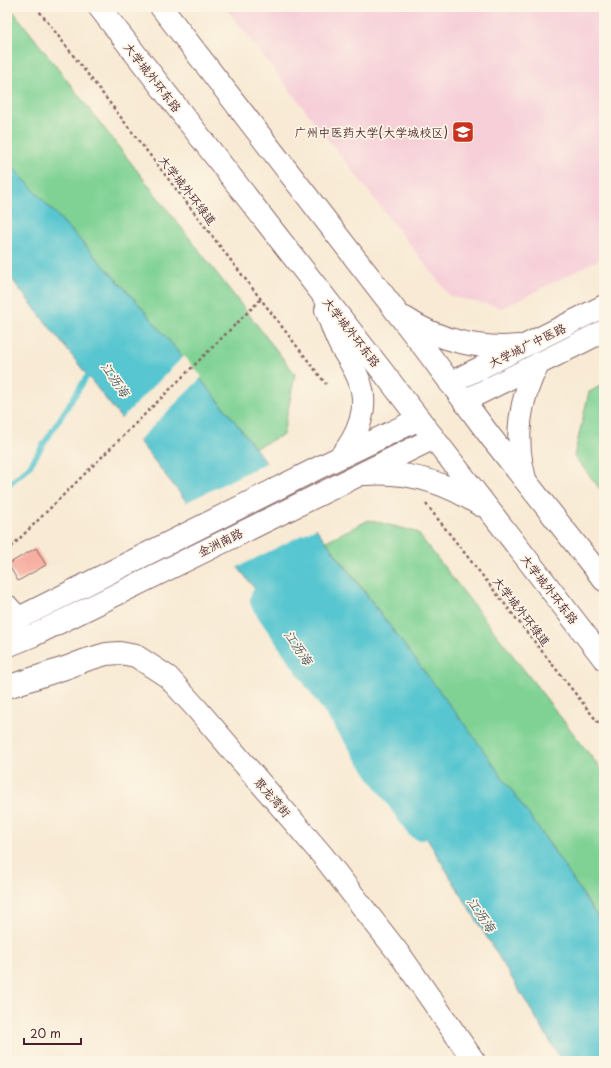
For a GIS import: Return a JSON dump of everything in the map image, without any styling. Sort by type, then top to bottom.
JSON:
[{"type":"main road","name":"大学城外环东路","points":[[99,7],[604,659]]},
{"type":"main road","points":[[161,7],[397,312],[490,436],[604,580]]},
{"type":"main road","points":[[318,289],[334,331],[360,381],[363,395],[359,425],[351,443],[340,457]]},
{"type":"main road","name":"大学城广中医路","points":[[450,383],[604,306]]},
{"type":"main road","points":[[397,312],[406,319],[428,330],[468,343],[494,347],[526,345]]},
{"type":"main road","name":"大学城广中医路","points":[[464,401],[604,331]]},
{"type":"main road","points":[[526,482],[522,470],[520,446],[521,413],[529,380],[539,363]]},
{"type":"main road","name":"金洲南路","points":[[11,616],[69,592],[419,419]]},
{"type":"main road","name":"金洲南路","points":[[7,646],[34,635],[356,475],[434,438]]},
{"type":"main road","points":[[356,475],[380,473],[425,479],[459,493],[491,513]]},
{"type":"main road","name":"聚龙湾街","points":[[7,687],[68,668],[86,660],[106,654],[120,653],[136,656],[168,677],[322,856],[403,959],[474,1061]]},
{"type":"path","name":"大学城外环绿道","points":[[36,7],[326,384]]},
{"type":"path","points":[[7,552],[261,299]]},
{"type":"path","name":"大学城外环绿道","points":[[426,504],[604,730]]},
{"type":"shaded area","name":"广州中医药大学(大学城校区)","points":[[225,7],[604,7],[604,257],[503,308],[450,296]]},
{"type":"green space","points":[[7,7],[10,7],[295,374],[283,435],[255,448],[230,415],[138,303],[7,161]]},
{"type":"green space","points":[[604,384],[604,494],[574,456],[589,392]]},
{"type":"green space","points":[[369,520],[417,532],[604,773],[604,927],[548,842],[326,541]]},
{"type":"water","points":[[7,161],[138,303],[230,415],[471,733],[548,842],[604,927],[604,1061],[562,1061],[346,705],[7,273]]},
{"type":"pier","points":[[184,356],[202,377],[137,442],[120,420]]},
{"type":"pier","points":[[268,462],[318,527],[236,568],[185,503]]},
{"type":"building","points":[[36,548],[46,565],[18,581],[8,564]]},
{"type":"waterway","points":[[7,486],[29,467],[91,370]]},
{"type":"waterway","name":"江沥海","points":[[267,600],[421,823]]},
{"type":"place","name":"广州中医药大学(大学城校区)","points":[[463,132]]}]
